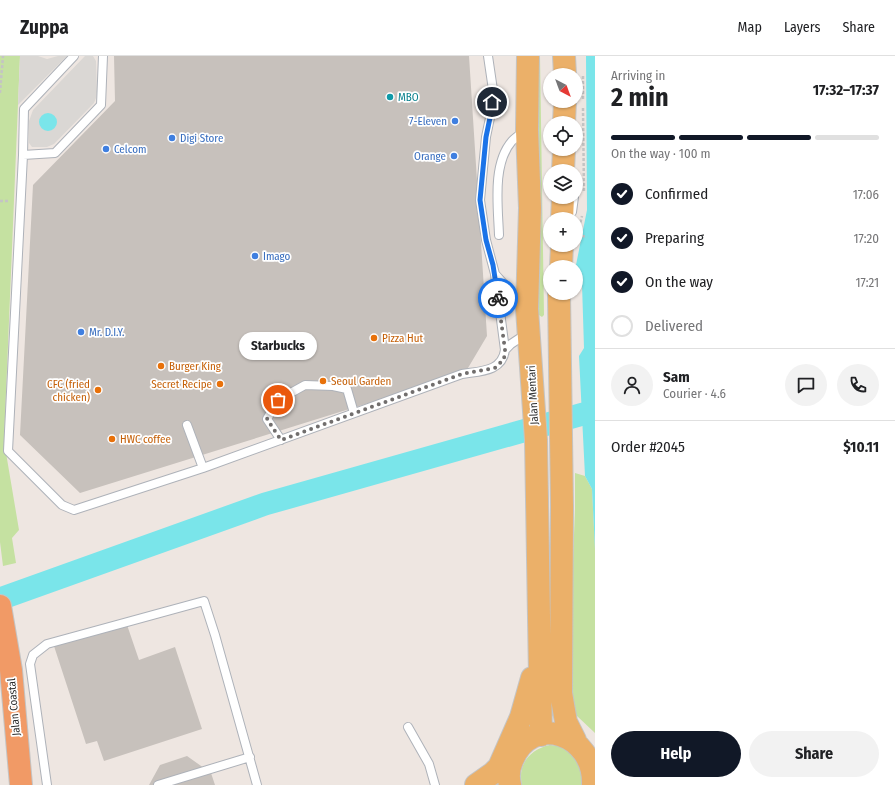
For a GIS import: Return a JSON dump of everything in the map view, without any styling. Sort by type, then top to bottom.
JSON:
[{"type":"highway","name":"Jalan Coastal","points":[[0,606],[11,670],[13,694],[22,703],[26,781]]},
{"type":"highway","points":[[0,758],[5,759],[26,781]]},
{"type":"main road","name":"Jalan Mentari","points":[[528,56],[527,130],[530,208],[527,309],[536,440],[538,652],[541,735]]},
{"type":"main road","points":[[559,300],[562,508],[561,693],[566,722],[575,740],[588,753],[592,761],[594,769],[593,785]]},
{"type":"main road","points":[[476,785],[493,774],[499,767],[523,711],[538,652]]},
{"type":"main road","points":[[489,785],[509,779],[514,756],[518,749],[532,738],[541,735],[558,734],[575,740]]},
{"type":"lane","points":[[74,56],[24,109],[8,451],[62,505],[74,510],[203,468],[462,374],[495,368],[504,359],[505,350],[495,274],[486,240],[480,200],[486,137],[491,113],[493,90],[488,56]]},
{"type":"lane","points":[[23,155],[55,153],[101,105],[103,56]]},
{"type":"lane","points":[[499,235],[497,187],[504,153],[513,140],[527,130]]},
{"type":"lane","points":[[495,274],[515,294],[527,309]]},
{"type":"lane","points":[[505,350],[518,338],[528,333]]},
{"type":"lane","points":[[281,440],[267,419],[278,400],[305,385],[333,386],[347,389],[354,413]]},
{"type":"lane","points":[[187,425],[203,468]]},
{"type":"lane","points":[[47,785],[30,664],[32,655],[48,644],[204,600],[258,785]]},
{"type":"lane","points":[[408,727],[429,764],[435,785]]},
{"type":"lane","points":[[158,785],[250,757]]},
{"type":"path","points":[[0,93],[3,56]]},
{"type":"path","points":[[570,66],[572,164]]},
{"type":"path","points":[[0,200],[9,201]]},
{"type":"path","points":[[583,238],[587,237]]},
{"type":"green space","points":[[0,56],[20,56],[4,441],[19,530],[12,538],[16,563],[3,566],[0,542]]},
{"type":"green space","points":[[536,56],[540,56],[544,315],[542,317],[539,315]]},
{"type":"green space","points":[[575,473],[585,476],[592,489],[595,549],[595,733],[577,716],[572,709],[571,613]]},
{"type":"green space","points":[[550,745],[564,747],[581,763],[582,785],[522,785],[521,771],[527,759],[536,750]]},
{"type":"shaded area","points":[[20,56],[38,56],[47,59],[58,56],[67,56],[18,105]]},
{"type":"shaded area","points":[[85,56],[93,56],[96,61],[97,92],[94,103],[54,144],[47,147],[32,147],[29,143],[29,121],[33,110]]},
{"type":"water","points":[[586,56],[595,56],[595,549],[592,489],[585,476],[579,356],[584,348],[583,260],[577,260],[579,252],[583,252],[583,230],[587,210]]},
{"type":"water","points":[[48,113],[54,116],[57,122],[54,128],[48,131],[42,128],[39,122],[42,116]]},
{"type":"building","name":"Imago","points":[[114,56],[469,56],[487,336],[465,373],[80,493],[20,435],[33,185],[115,101]]},
{"type":"building","points":[[125,619],[139,660],[175,647],[202,729],[104,761],[97,741],[86,744],[53,643]]},
{"type":"building","points":[[187,756],[211,773],[215,785],[149,785],[160,765]]},
{"type":"waterway","points":[[0,599],[265,504],[583,414]]},
{"type":"way so far","points":[[278,400],[267,419],[281,440],[462,374],[495,368],[504,359],[505,350],[498,298]]},
{"type":"place","name":"MBO","points":[[390,97]]},
{"type":"place","name":"7-Eleven","points":[[455,121]]},
{"type":"place","name":"Digi Store","points":[[172,138]]},
{"type":"place","name":"Celcom","points":[[106,149]]},
{"type":"place","name":"Orange","points":[[454,156]]},
{"type":"place","name":"Imago","points":[[255,256]]},
{"type":"place","name":"Mr. D.I.Y.","points":[[81,332]]},
{"type":"place","name":"Pizza Hut","points":[[374,338]]},
{"type":"place","name":"Burger King","points":[[161,366]]},
{"type":"place","name":"Seoul Garden","points":[[323,381]]},
{"type":"place","name":"Secret Recipe","points":[[220,384]]},
{"type":"place","name":"CFC (fried chicken)","points":[[98,390]]},
{"type":"place","name":"Starbucks","points":[[278,400]]},
{"type":"place","name":"HWC coffee","points":[[112,439]]},
{"type":"route","points":[[492,102],[486,137],[480,200],[486,240],[495,274],[498,298]]}]
